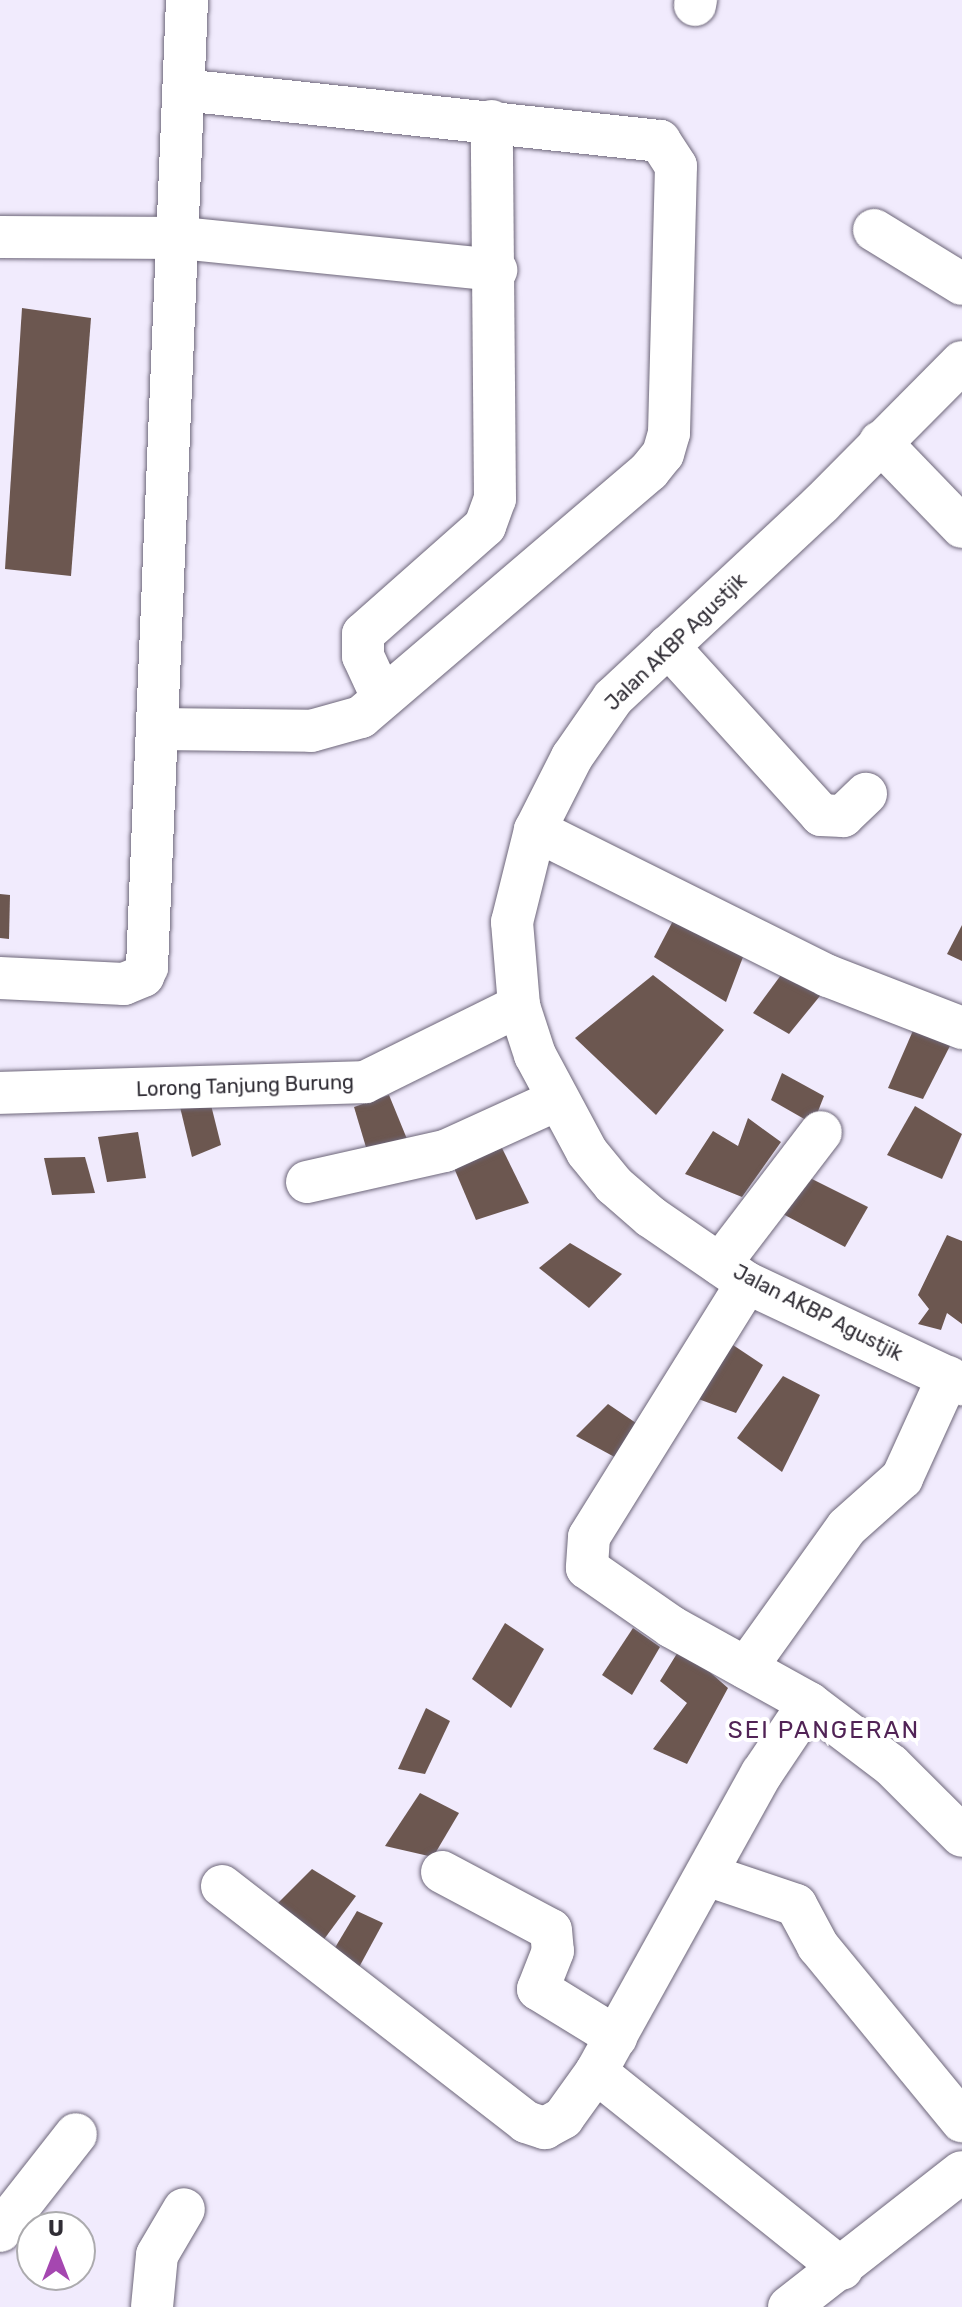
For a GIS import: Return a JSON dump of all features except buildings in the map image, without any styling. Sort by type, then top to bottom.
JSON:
[{"type":"street","points":[[0,978],[124,984],[143,976],[149,953],[181,238],[187,0]]},
{"type":"street","points":[[158,729],[331,729],[361,717],[381,695],[649,471],[667,444],[676,166],[668,147],[645,136],[184,90]]},
{"type":"street","points":[[381,695],[363,656],[363,634],[485,526],[491,514],[496,270],[492,121]]},
{"type":"street","points":[[874,230],[962,284]]},
{"type":"street","points":[[0,237],[181,238],[496,270]]},
{"type":"street","name":"Jalan AKBP Agustjik","points":[[958,1380],[734,1273],[651,1217],[614,1185],[557,1100],[519,1006],[512,922],[535,830],[589,729],[613,698],[962,362]]},
{"type":"street","points":[[880,442],[962,527]]},
{"type":"street","points":[[668,646],[821,815],[843,816],[866,794]]},
{"type":"street","points":[[535,830],[828,976],[962,1028]]},
{"type":"street","name":"Lorong Tanjung Burung","points":[[0,1093],[365,1082],[519,1006]]},
{"type":"street","points":[[307,1182],[445,1151],[557,1100]]},
{"type":"street","points":[[821,1132],[734,1273],[589,1537],[583,1558],[594,1577],[809,1703],[891,1765],[962,1836]]},
{"type":"street","points":[[746,1668],[847,1527],[902,1478],[958,1380]]},
{"type":"street","points":[[222,1886],[533,2127],[545,2128],[563,2118],[606,2055],[762,1773],[809,1703]]},
{"type":"street","points":[[442,1872],[551,1930],[553,1951],[538,1989],[606,2055],[842,2269]]},
{"type":"street","points":[[707,1875],[796,1905],[818,1946],[962,2121]]},
{"type":"street","points":[[0,2231],[76,2134]]},
{"type":"street","points":[[789,2307],[842,2269],[962,2172]]},
{"type":"street","points":[[152,2307],[157,2255],[184,2209]]},
{"type":"district","name":"SEI PANGERAN","points":[[824,1731]]}]
